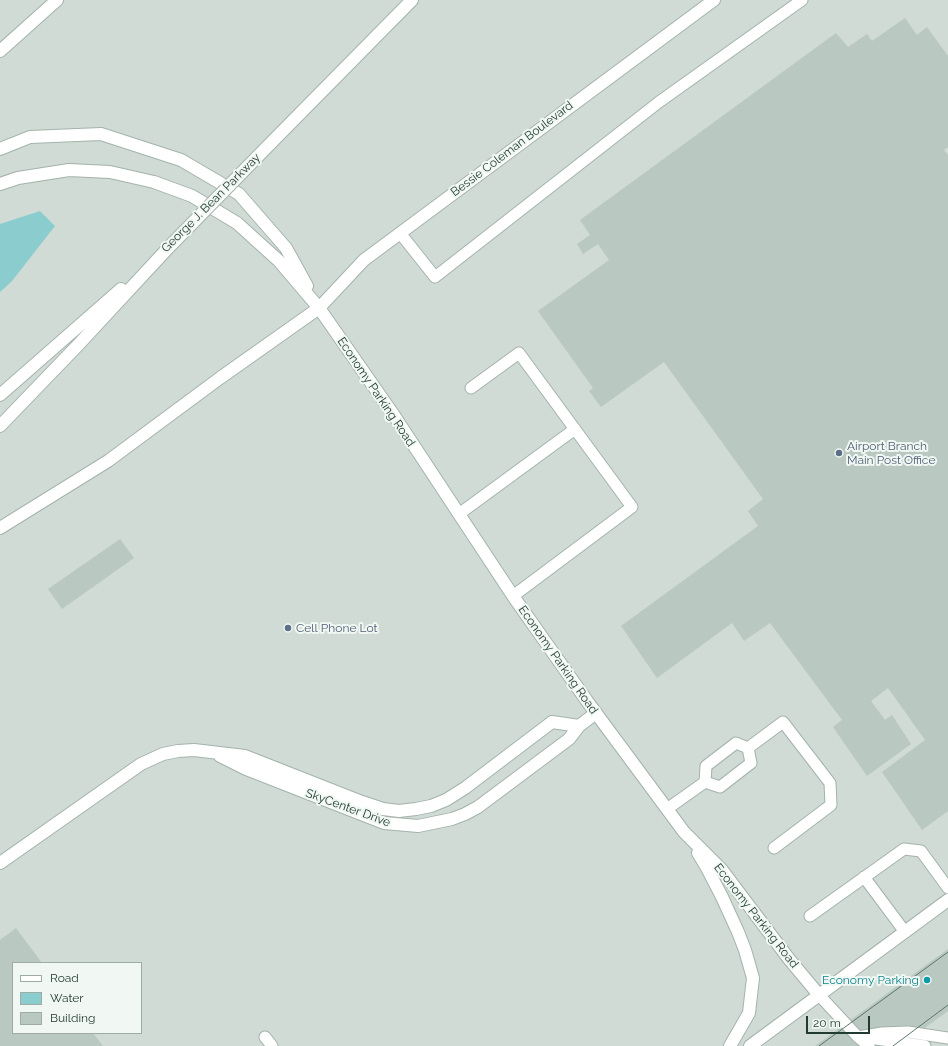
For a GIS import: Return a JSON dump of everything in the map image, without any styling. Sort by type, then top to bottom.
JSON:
[{"type":"street","points":[[0,51],[57,0]]},
{"type":"street","name":"George J. Bean Parkway","points":[[0,395],[169,247],[412,0]]},
{"type":"street","name":"Bessie Coleman Boulevard","points":[[0,528],[108,461],[220,378],[319,308],[364,260],[714,0]]},
{"type":"street","points":[[0,149],[30,137],[101,134],[181,160],[239,194],[286,248],[319,308]]},
{"type":"street","points":[[0,184],[18,178],[69,170],[110,172],[154,182],[192,196],[237,223],[279,261],[319,308]]},
{"type":"street","points":[[0,426],[169,247]]},
{"type":"street","name":"Economy Parking Road","points":[[319,308],[395,417],[513,596],[596,713],[684,832],[722,870],[789,959],[819,995]]},
{"type":"street","name":"SkyCenter Drive","points":[[212,751],[246,769],[384,823],[418,826],[452,819],[478,807],[569,739],[579,726],[596,713]]},
{"type":"street","name":"SkyCenter Drive","points":[[0,863],[141,764],[163,754],[194,750],[245,756],[383,809],[399,811],[416,810],[446,800],[465,788],[552,722],[579,726]]},
{"type":"street","points":[[684,832],[708,868],[743,944],[751,968],[753,978],[749,1013],[730,1046]]},
{"type":"street","points":[[750,1046],[948,900]]},
{"type":"lane","points":[[400,233],[435,277],[659,102],[802,0]]},
{"type":"lane","points":[[471,388],[519,352],[632,508],[513,596]]},
{"type":"lane","points":[[459,514],[575,429]]},
{"type":"lane","points":[[748,748],[783,722],[830,783],[831,805],[774,848]]},
{"type":"lane","points":[[705,782],[706,766],[736,743],[748,748]]},
{"type":"lane","points":[[705,782],[720,787],[751,763],[748,748]]},
{"type":"lane","points":[[667,809],[705,782]]},
{"type":"lane","points":[[810,916],[904,849],[921,851],[948,888]]},
{"type":"lane","points":[[864,877],[905,932]]},
{"type":"lane","points":[[819,995],[862,1042],[869,1046]]},
{"type":"lane","points":[[862,1042],[882,1032],[908,1032],[948,1038]]},
{"type":"lane","points":[[862,1042],[880,1046]]},
{"type":"lane","points":[[862,1042],[925,1046]]},
{"type":"shaded area","points":[[0,0],[948,0],[948,1046],[0,1046]]},
{"type":"water","points":[[40,211],[55,226],[12,281],[0,292],[0,224]]},
{"type":"building","name":"Airport Branch Main Post Office","points":[[905,18],[917,35],[927,27],[948,56],[948,147],[944,150],[948,155],[948,811],[922,830],[882,772],[925,740],[888,688],[871,701],[885,720],[892,715],[911,744],[867,776],[833,727],[842,720],[770,623],[744,641],[732,623],[657,678],[621,626],[758,526],[748,511],[763,499],[664,362],[601,407],[589,391],[593,388],[538,311],[609,260],[598,244],[583,254],[577,244],[590,235],[580,220],[836,33],[848,47],[867,34],[872,41]]},
{"type":"building","points":[[120,539],[134,558],[62,609],[48,589]]},
{"type":"building","points":[[16,928],[41,962],[12,962],[12,1034],[94,1034],[103,1046],[0,1046],[0,940]]},
{"type":"building","name":"Economy Parking","points":[[948,949],[948,1011],[900,1046],[815,1046]]},
{"type":"tram line","points":[[819,1046],[948,952]]},
{"type":"tram line","points":[[893,1046],[948,1005]]},
{"type":"place","name":"Airport Branch Main Post Office","points":[[839,453]]},
{"type":"place","name":"Cell Phone Lot","points":[[288,628]]},
{"type":"place","name":"Economy Parking","points":[[927,980]]}]
